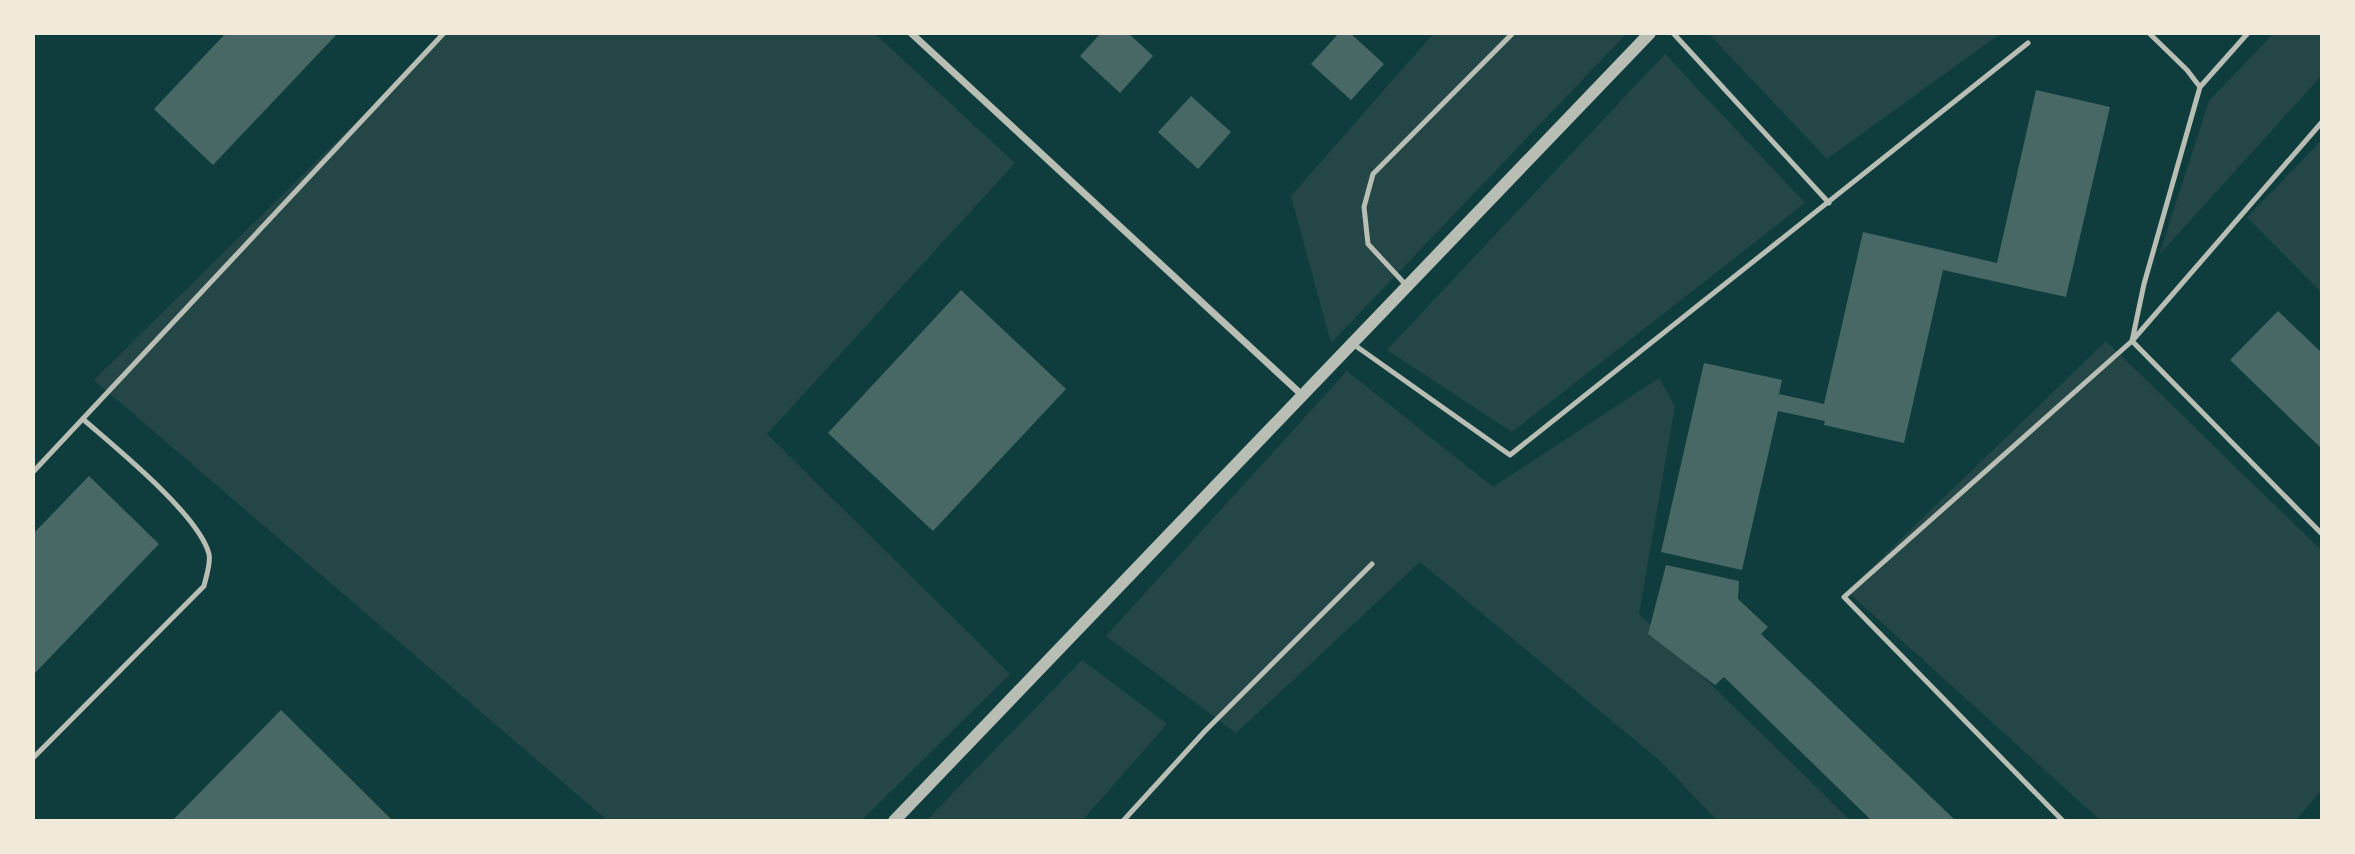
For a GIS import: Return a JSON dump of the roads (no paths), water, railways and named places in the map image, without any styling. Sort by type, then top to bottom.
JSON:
[{"type":"street","points":[[911,33],[1302,395]]},
{"type":"street","points":[[894,821],[1650,33]]},
{"type":"lane","points":[[33,472],[444,33]]},
{"type":"lane","points":[[1408,286],[1368,244],[1364,207],[1373,174],[1513,33]]},
{"type":"lane","points":[[1673,33],[1829,203]]},
{"type":"lane","points":[[2149,33],[2188,70],[2200,87]]},
{"type":"lane","points":[[2132,341],[2144,284],[2200,87],[2248,33]]},
{"type":"lane","points":[[1352,343],[1510,455],[2028,43]]},
{"type":"lane","points":[[2063,821],[1844,597],[2132,341],[2322,122]]},
{"type":"lane","points":[[2132,341],[2322,534]]},
{"type":"lane","points":[[33,758],[204,586],[209,556],[196,527],[155,484],[84,419]]},
{"type":"lane","points":[[1123,821],[1205,731],[1373,564]]}]
